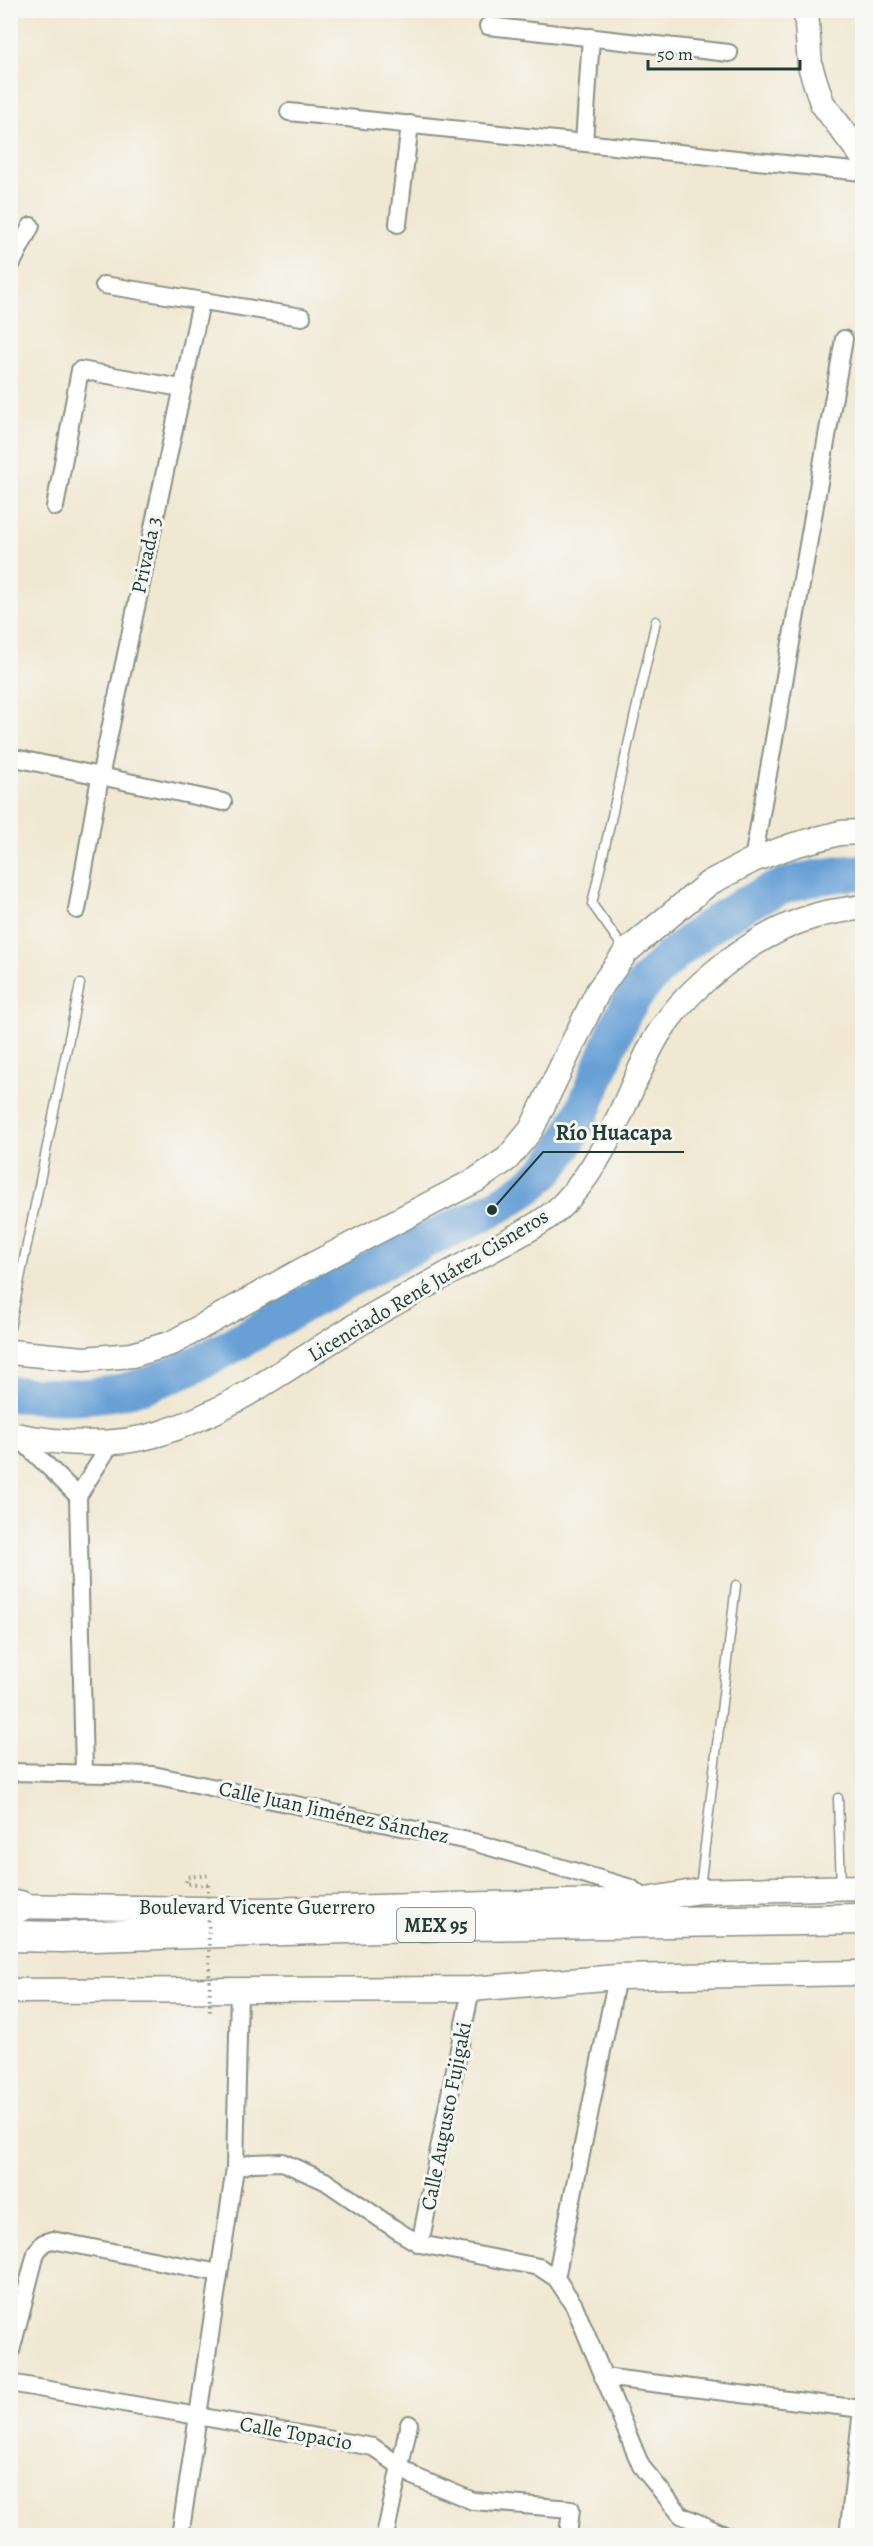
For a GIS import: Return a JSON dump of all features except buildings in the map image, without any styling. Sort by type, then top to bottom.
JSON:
[{"type":"highway","name":"Boulevard Vicente Guerrero","points":[[10,1936],[63,1937],[410,1926],[862,1919]]},
{"type":"highway","name":"Boulevard Vicente Guerrero","points":[[10,1956],[862,1937]]},
{"type":"main road","points":[[806,10],[810,66],[822,103],[862,156]]},
{"type":"main road","points":[[10,1352],[84,1359],[132,1355],[172,1342],[299,1272],[476,1180],[507,1159],[531,1130],[598,991],[626,952],[709,883],[753,860],[828,836],[862,832]]},
{"type":"main road","name":"Licenciado René Juárez Cisneros","points":[[14,1435],[62,1443],[112,1442],[158,1434],[232,1403],[368,1318],[532,1227],[566,1202],[592,1170],[612,1136],[653,1044],[684,1000],[714,972],[760,941],[815,916],[862,908]]},
{"type":"main road","name":"Boulevard Vicente Guerrero","points":[[14,1907],[264,1910],[646,1900],[699,1891],[852,1887]]},
{"type":"main road","points":[[10,1991],[471,1989],[617,1977],[862,1973]]},
{"type":"street","points":[[488,26],[729,53]]},
{"type":"street","points":[[584,143],[591,37]]},
{"type":"street","points":[[289,112],[862,172]]},
{"type":"street","points":[[399,224],[410,124]]},
{"type":"street","points":[[10,267],[31,226]]},
{"type":"street","points":[[104,285],[302,317]]},
{"type":"street","name":"Privada 3","points":[[77,910],[100,777],[201,302]]},
{"type":"street","points":[[753,860],[844,339]]},
{"type":"street","points":[[55,507],[80,370],[181,388]]},
{"type":"street","points":[[10,757],[223,802]]},
{"type":"street","points":[[14,1435],[78,1496]]},
{"type":"street","points":[[84,1773],[78,1496],[112,1442]]},
{"type":"street","name":"Calle Juan Jiménez Sánchez","points":[[10,1772],[153,1774],[473,1842],[631,1888],[646,1900]]},
{"type":"street","points":[[556,2278],[617,1977]]},
{"type":"street","name":"Calle Augusto Fujigaki","points":[[420,2244],[471,1989]]},
{"type":"street","points":[[180,2535],[235,2168],[239,1991]]},
{"type":"street","points":[[235,2168],[253,2163],[282,2162],[325,2181],[400,2233],[420,2244],[539,2267],[556,2278],[574,2305],[641,2466],[681,2515],[727,2535]]},
{"type":"street","points":[[10,2355],[36,2253],[43,2243],[52,2240],[219,2273]]},
{"type":"street","points":[[603,2377],[862,2409],[848,2535]]},
{"type":"street","name":"Calle Topacio","points":[[10,2384],[374,2447],[400,2466],[438,2488],[473,2500],[571,2509],[568,2535]]},
{"type":"street","points":[[385,2535],[409,2424]]},
{"type":"lane","points":[[626,952],[592,904],[656,621]]},
{"type":"lane","points":[[10,1328],[80,984]]},
{"type":"lane","points":[[699,1891],[736,1584]]},
{"type":"lane","points":[[838,1798],[852,1887]]},
{"type":"path","points":[[210,2014],[208,1884],[186,1884],[187,1877],[211,1875]]},
{"type":"waterway","points":[[10,1394],[60,1396],[110,1394],[167,1377],[219,1353],[354,1277],[502,1204],[531,1184],[557,1158],[588,1099],[622,1017],[648,980],[665,963],[704,930],[765,894],[813,878],[862,872]]},
{"type":"place","name":"Río Huacapa","points":[[492,1210]]}]
